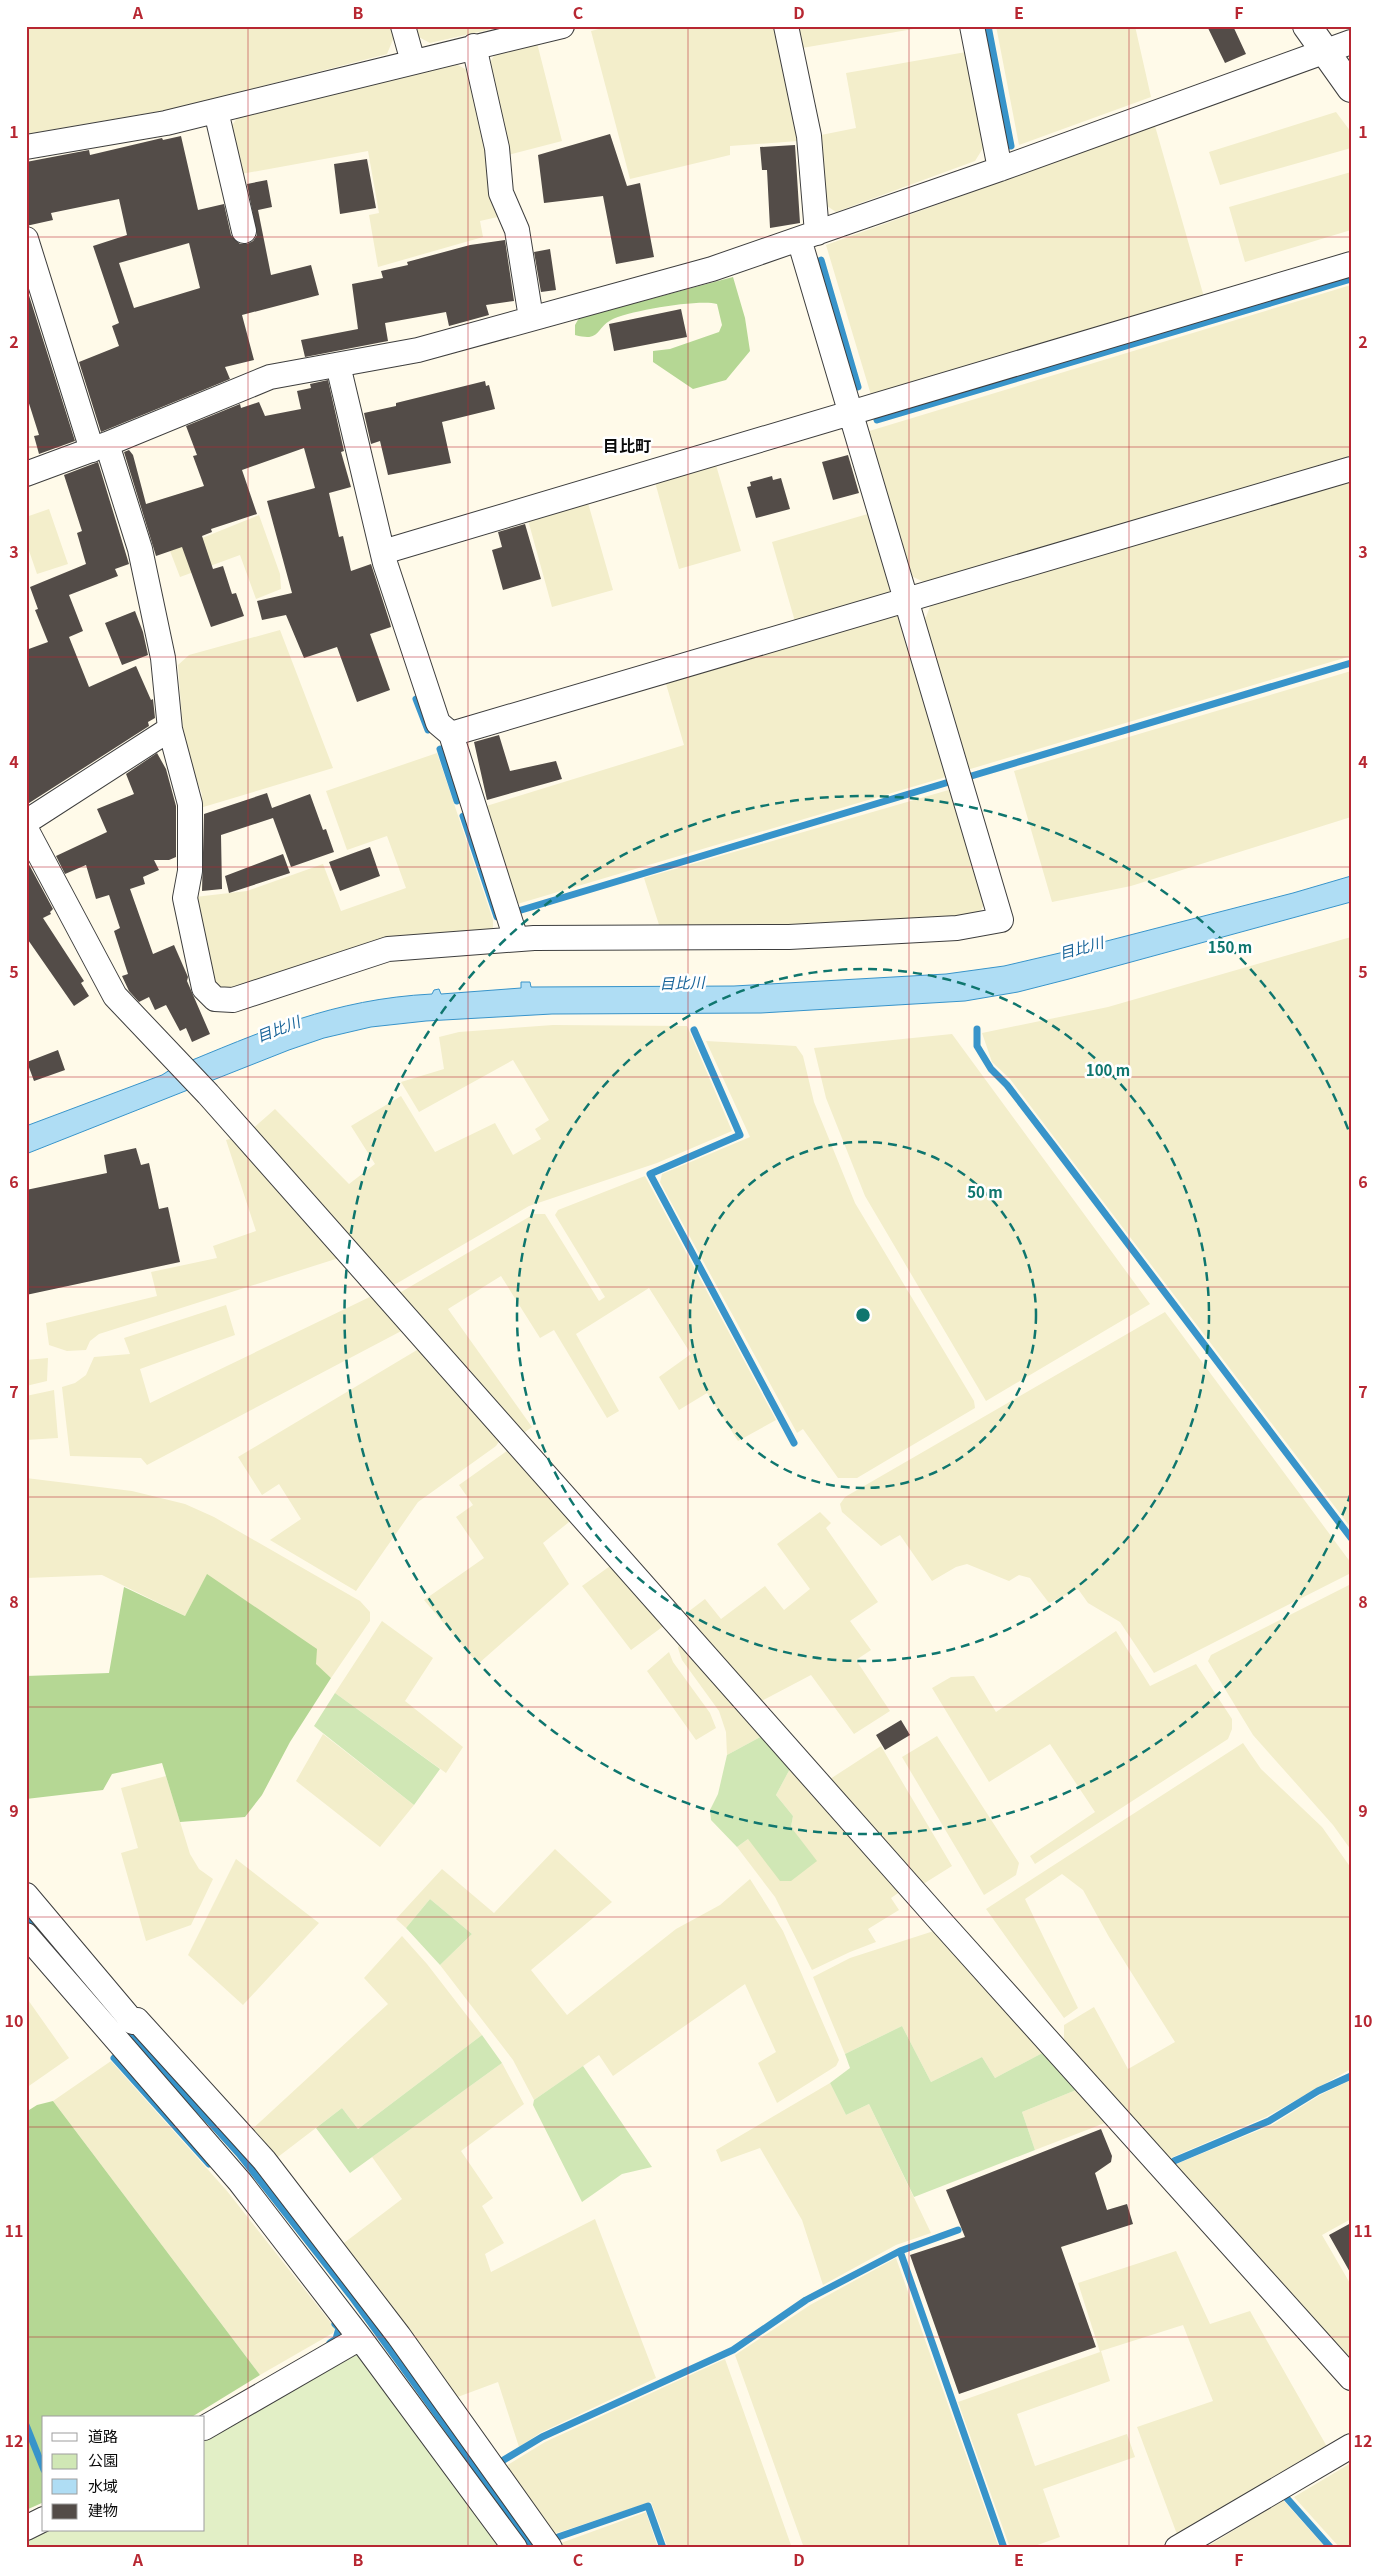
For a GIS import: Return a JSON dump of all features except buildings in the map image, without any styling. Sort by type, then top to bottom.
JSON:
[{"type":"street","points":[[404,26],[413,62]]},
{"type":"street","points":[[26,146],[166,123],[474,46],[562,26]]},
{"type":"street","points":[[26,239],[99,447],[141,556],[164,658],[170,730],[190,804],[190,871],[185,898],[204,988],[216,999],[233,1000],[388,949],[516,939],[789,937],[957,928],[1001,920],[851,412],[808,236],[809,136],[786,26]]},
{"type":"street","points":[[972,26],[1000,169]]},
{"type":"street","points":[[1307,26],[1351,88]]},
{"type":"street","points":[[26,474],[99,447],[270,377],[418,350],[712,269],[1000,169],[1351,42]]},
{"type":"street","points":[[474,46],[497,148],[501,193],[517,230],[531,318]]},
{"type":"street","points":[[216,111],[244,231]]},
{"type":"street","points":[[383,552],[1351,264]]},
{"type":"street","points":[[338,365],[383,552],[438,723],[451,734],[516,939]]},
{"type":"street","points":[[451,734],[1351,469]]},
{"type":"street","points":[[26,822],[170,730]]},
{"type":"street","points":[[26,830],[115,996],[208,1094],[944,1924],[1351,2378]]},
{"type":"street","points":[[26,1896],[264,2160],[399,2336],[550,2548]]},
{"type":"street","points":[[26,1935],[34,1960],[114,2036],[240,2182],[360,2338],[515,2548]]},
{"type":"street","points":[[114,2036],[138,2019]]},
{"type":"street","points":[[205,2427],[360,2338]]},
{"type":"street","points":[[1177,2548],[1351,2446]]},
{"type":"street","points":[[26,2528],[42,2520]]},
{"type":"shaded area","points":[[26,26],[392,26],[394,37],[387,54],[173,109],[26,134]]},
{"type":"shaded area","points":[[411,26],[505,26],[430,43],[413,34]]},
{"type":"shaded area","points":[[611,26],[775,26],[798,141],[730,146],[730,155],[630,179],[591,31]]},
{"type":"shaded area","points":[[798,26],[931,26],[802,48]]},
{"type":"shaded area","points":[[996,26],[1135,26],[1151,97],[1019,145]]},
{"type":"shaded area","points":[[537,43],[562,141],[508,155],[488,66],[496,52]]},
{"type":"shaded area","points":[[966,52],[985,145],[975,161],[836,212],[824,204],[821,135],[856,128],[846,73]]},
{"type":"shaded area","points":[[454,63],[469,71],[502,216],[480,221],[483,237],[378,267],[369,215],[379,213],[368,151],[241,174],[230,128],[238,117]]},
{"type":"shaded area","points":[[1336,112],[1351,132],[1351,148],[1220,185],[1209,152]]},
{"type":"shaded area","points":[[1155,126],[1204,297],[871,395],[826,245]]},
{"type":"shaded area","points":[[1351,172],[1351,230],[1245,262],[1229,207]]},
{"type":"shaded area","points":[[1351,285],[1351,458],[926,583],[909,575],[866,432]]},
{"type":"shaded area","points":[[716,465],[741,551],[679,569],[655,482]]},
{"type":"shaded area","points":[[1351,481],[1351,656],[967,770],[921,620],[926,617],[931,604]]},
{"type":"shaded area","points":[[588,503],[613,590],[552,607],[528,520]]},
{"type":"shaded area","points":[[49,509],[68,564],[37,574],[26,542],[26,517]]},
{"type":"shaded area","points":[[871,513],[892,588],[885,600],[796,625],[772,542]]},
{"type":"shaded area","points":[[259,515],[280,574],[281,589],[256,599],[240,555],[180,577],[170,551]]},
{"type":"shaded area","points":[[889,611],[903,620],[949,776],[514,905],[483,807],[684,745],[664,677]]},
{"type":"shaded area","points":[[280,630],[333,768],[200,808],[202,794],[184,748],[178,665],[189,655]]},
{"type":"shaded area","points":[[1351,671],[1351,817],[1131,886],[1052,902],[1014,771]]},
{"type":"shaded area","points":[[437,753],[493,920],[493,931],[444,932],[381,943],[229,993],[214,985],[195,897],[247,891],[323,864],[341,911],[406,888],[387,836],[347,850],[326,791]]},
{"type":"shaded area","points":[[952,789],[986,901],[981,910],[972,916],[661,931],[644,878]]},
{"type":"shaded area","points":[[1351,937],[1351,1528],[1010,1079],[992,1062],[982,1033],[1108,1007]]},
{"type":"shaded area","points":[[553,1025],[687,1026],[732,1131],[657,1163],[529,1206],[389,1288],[251,1130],[275,1109],[349,1184],[375,1164],[351,1126],[401,1096],[435,1152],[495,1123],[513,1155],[541,1139],[535,1129],[549,1120],[513,1060],[419,1112],[401,1082],[444,1069],[439,1037],[459,1032]]},
{"type":"shaded area","points":[[952,1034],[1150,1304],[986,1401],[865,1196],[826,1098],[814,1048]]},
{"type":"shaded area","points":[[706,1041],[796,1046],[803,1056],[814,1102],[855,1203],[974,1401],[975,1408],[857,1478],[838,1478],[803,1429],[797,1433],[660,1182],[662,1174],[750,1137]]},
{"type":"shaded area","points":[[237,1137],[342,1257],[99,1334],[90,1341],[86,1350],[67,1351],[49,1345],[46,1323],[157,1296],[151,1272],[217,1258],[213,1246],[256,1231],[226,1140]]},
{"type":"shaded area","points":[[645,1176],[776,1420],[738,1441],[707,1393],[679,1410],[659,1377],[691,1354],[649,1288],[576,1334],[619,1411],[607,1418],[554,1330],[540,1338],[501,1276],[448,1309],[532,1427],[521,1435],[396,1295],[534,1214],[545,1214],[599,1301],[605,1297],[555,1215],[558,1210]]},
{"type":"shaded area","points":[[376,1294],[407,1328],[147,1465],[141,1458],[70,1456],[62,1387],[75,1383],[86,1375],[94,1357],[130,1354],[124,1338],[226,1305],[235,1335],[140,1369],[150,1403]]},
{"type":"shaded area","points":[[1165,1312],[1351,1563],[1351,1573],[1154,1673],[1120,1622],[1088,1603],[1078,1589],[1049,1603],[1030,1578],[1019,1575],[1009,1581],[967,1564],[956,1567],[932,1581],[900,1535],[881,1546],[842,1512],[840,1504],[845,1497]]},
{"type":"shaded area","points":[[422,1347],[502,1437],[496,1446],[418,1502],[356,1591],[270,1540],[301,1519],[279,1484],[262,1495],[238,1457]]},
{"type":"shaded area","points":[[48,1358],[47,1381],[26,1386],[26,1360]]},
{"type":"shaded area","points":[[54,1390],[58,1438],[26,1440],[26,1396]]},
{"type":"shaded area","points":[[511,1448],[574,1518],[543,1543],[569,1584],[478,1664],[424,1600],[484,1558],[456,1517],[473,1505],[459,1485]]},
{"type":"shaded area","points":[[26,1478],[132,1491],[185,1504],[214,1517],[360,1601],[370,1612],[370,1621],[331,1678],[207,1575],[185,1616],[102,1575],[26,1578]]},
{"type":"shaded area","points":[[820,1512],[831,1523],[826,1528],[878,1602],[850,1621],[871,1650],[856,1660],[890,1711],[854,1734],[811,1675],[756,1704],[680,1618],[705,1599],[721,1619],[765,1586],[784,1610],[810,1589],[777,1544]]},
{"type":"shaded area","points":[[613,1564],[665,1625],[631,1650],[582,1586]]},
{"type":"shaded area","points":[[1351,1584],[1351,1850],[1333,1825],[1253,1735],[1208,1661],[1211,1655]]},
{"type":"shaded area","points":[[382,1621],[433,1658],[405,1701],[463,1747],[446,1773],[335,1693]]},
{"type":"shaded area","points":[[1116,1631],[1150,1686],[1196,1664],[1232,1719],[1232,1729],[1228,1739],[1035,1864],[1030,1856],[1095,1812],[1050,1744],[989,1782],[932,1688],[951,1677],[974,1676],[996,1712]]},
{"type":"shaded area","points":[[681,1639],[764,1735],[727,1755],[726,1732],[719,1711],[682,1660],[678,1648]]},
{"type":"shaded area","points":[[669,1652],[673,1662],[710,1713],[716,1728],[696,1740],[647,1671]]},
{"type":"shaded area","points":[[323,1734],[414,1805],[380,1847],[296,1781]]},
{"type":"shaded area","points":[[937,1736],[1019,1863],[1016,1875],[984,1895],[902,1757]]},
{"type":"shaded area","points":[[1243,1743],[1261,1769],[1322,1827],[1351,1868],[1351,2069],[1266,2117],[1168,2159],[1064,2043],[1064,2025],[1094,2007],[1128,2069],[1175,2042],[1109,1937],[1083,1890],[1062,1874],[1025,1899],[1078,2008],[1064,2018],[986,1909]]},
{"type":"shaded area","points":[[881,1746],[952,1866],[920,1886],[827,1781]]},
{"type":"shaded area","points":[[792,1765],[904,1889],[891,1898],[899,1910],[868,1929],[876,1942],[812,1970],[775,1897],[737,1847],[748,1839],[816,1861],[791,1827],[793,1816],[776,1795]]},
{"type":"shaded area","points":[[166,1776],[190,1854],[199,1869],[213,1879],[191,1925],[146,1941],[121,1853],[138,1848],[121,1788]]},
{"type":"shaded area","points":[[555,1849],[612,1902],[531,1970],[567,2015],[676,1929],[720,1905],[750,1879],[783,1931],[839,2060],[836,2066],[777,2103],[758,2063],[776,2052],[745,1984],[613,2076],[599,2055],[534,2100],[513,2060],[440,1965],[472,1934],[430,1899],[406,1928],[396,1919],[442,1869],[494,1913]]},
{"type":"shaded area","points":[[236,1859],[319,1923],[243,2005],[188,1955]]},
{"type":"shaded area","points":[[940,1929],[1048,2050],[995,2078],[982,2057],[931,2082],[902,2026],[845,2054],[813,1977],[850,1958]]},
{"type":"shaded area","points":[[402,1936],[427,1964],[482,2035],[358,2129],[342,2108],[274,2160],[249,2132],[388,2004],[364,1978]]},
{"type":"shaded area","points":[[26,1997],[69,2058],[26,2088]]},
{"type":"shaded area","points":[[111,2061],[227,2191],[335,2328],[333,2333],[260,2375],[53,2101]]},
{"type":"shaded area","points":[[502,2063],[524,2104],[461,2151],[493,2198],[482,2206],[504,2243],[485,2254],[491,2272],[595,2219],[656,2378],[540,2433],[519,2447],[498,2382],[455,2398],[340,2246],[402,2199],[372,2157]]},
{"type":"shaded area","points":[[1351,2080],[1351,2219],[1322,2235],[1351,2285],[1351,2365],[1174,2165],[1272,2125],[1320,2095]]},
{"type":"shaded area","points":[[830,2083],[846,2115],[869,2104],[931,2233],[896,2245],[823,2285],[802,2220],[760,2148],[721,2162],[716,2150]]},
{"type":"shaded area","points":[[1081,2088],[1110,2121],[1035,2150],[1022,2112]]},
{"type":"shaded area","points":[[1176,2251],[1210,2324],[1250,2311],[1330,2452],[1178,2537],[1137,2427],[1213,2401],[1183,2325],[1101,2351],[1110,2381],[1017,2414],[1035,2466],[1127,2434],[1135,2457],[1043,2489],[1060,2537],[1029,2548],[1010,2548],[958,2402],[1100,2352],[1078,2283]]},
{"type":"shaded area","points":[[896,2258],[999,2548],[804,2548],[735,2355],[810,2305]]},
{"type":"shaded area","points":[[725,2359],[792,2548],[668,2548],[651,2502],[554,2534],[506,2466],[545,2442]]},
{"type":"shaded area","points":[[1351,2463],[1351,2548],[1340,2548],[1294,2497]]},
{"type":"shaded area","points":[[1283,2500],[1326,2548],[1205,2548]]},
{"type":"shaded area","points":[[646,2512],[658,2548],[564,2548],[561,2543]]},
{"type":"green space","points":[[733,277],[745,318],[750,351],[726,380],[693,389],[653,362],[653,351],[670,349],[719,332],[722,325],[717,304],[680,304],[632,313],[611,320],[594,336],[583,337],[575,335],[575,325],[579,318]]},
{"type":"green space","points":[[207,1574],[317,1649],[316,1664],[331,1678],[290,1742],[262,1795],[245,1817],[180,1822],[162,1763],[112,1774],[103,1790],[26,1799],[26,1676],[109,1673],[124,1587],[185,1616]]},
{"type":"green space","points":[[335,1693],[440,1769],[414,1805],[314,1726]]},
{"type":"green space","points":[[764,1735],[792,1765],[776,1795],[793,1816],[791,1827],[817,1861],[791,1881],[780,1881],[748,1839],[737,1847],[711,1820],[710,1810],[718,1794],[727,1755]]},
{"type":"green space","points":[[430,1899],[472,1934],[440,1965],[406,1928]]},
{"type":"green space","points":[[902,2026],[931,2082],[982,2057],[995,2078],[1048,2050],[1081,2088],[1022,2112],[1035,2150],[914,2197],[869,2104],[846,2115],[830,2083],[850,2068],[845,2054]]},
{"type":"green space","points":[[482,2035],[502,2063],[350,2173],[316,2128],[342,2108],[358,2129]]},
{"type":"green space","points":[[583,2066],[652,2167],[622,2174],[582,2202],[533,2105],[534,2100]]},
{"type":"green space","points":[[53,2101],[260,2375],[193,2416],[42,2416],[42,2503],[26,2510],[26,2112],[37,2105]]},
{"type":"green space","points":[[357,2352],[503,2548],[26,2548],[26,2541],[45,2532],[205,2532],[205,2440]]},
{"type":"water","name":"目比川","points":[[1351,876],[1351,902],[1069,979],[1018,992],[965,1001],[761,1013],[552,1014],[426,1021],[371,1027],[324,1038],[289,1050],[26,1154],[26,1126],[162,1075],[173,1068],[268,1030],[299,1019],[362,1002],[432,994],[434,990],[439,989],[441,994],[521,988],[521,982],[530,982],[531,987],[734,986],[946,974],[1004,966],[1064,952],[1293,893]]},
{"type":"waterway","points":[[988,26],[1011,146]]},
{"type":"waterway","points":[[821,260],[858,387]]},
{"type":"waterway","points":[[877,420],[1351,279]]},
{"type":"waterway","points":[[968,777],[1351,663]]},
{"type":"waterway","points":[[416,699],[428,730]]},
{"type":"waterway","points":[[440,749],[457,801]]},
{"type":"waterway","points":[[518,911],[949,782]]},
{"type":"waterway","points":[[463,816],[497,917]]},
{"type":"waterway","points":[[977,1029],[977,1046],[991,1069],[1007,1085],[1351,1538]]},
{"type":"waterway","points":[[694,1030],[740,1135],[650,1174],[794,1443]]},
{"type":"waterway","points":[[26,1914],[42,1932]]},
{"type":"waterway","points":[[129,2033],[240,2155],[351,2296],[534,2548]]},
{"type":"waterway","points":[[114,2058],[209,2164]]},
{"type":"waterway","points":[[1174,2161],[1269,2121],[1318,2091],[1351,2076]]},
{"type":"waterway","points":[[502,2461],[542,2437],[733,2350],[806,2300],[900,2251],[958,2230]]},
{"type":"waterway","points":[[900,2251],[1004,2548]]},
{"type":"waterway","points":[[330,2343],[336,2339],[339,2328],[335,2324]]},
{"type":"waterway","points":[[26,2425],[42,2465]]},
{"type":"waterway","points":[[1284,2495],[1331,2548]]},
{"type":"waterway","points":[[558,2537],[648,2506],[663,2548]]},
{"type":"district","name":"目比町","points":[[627,445]]}]
